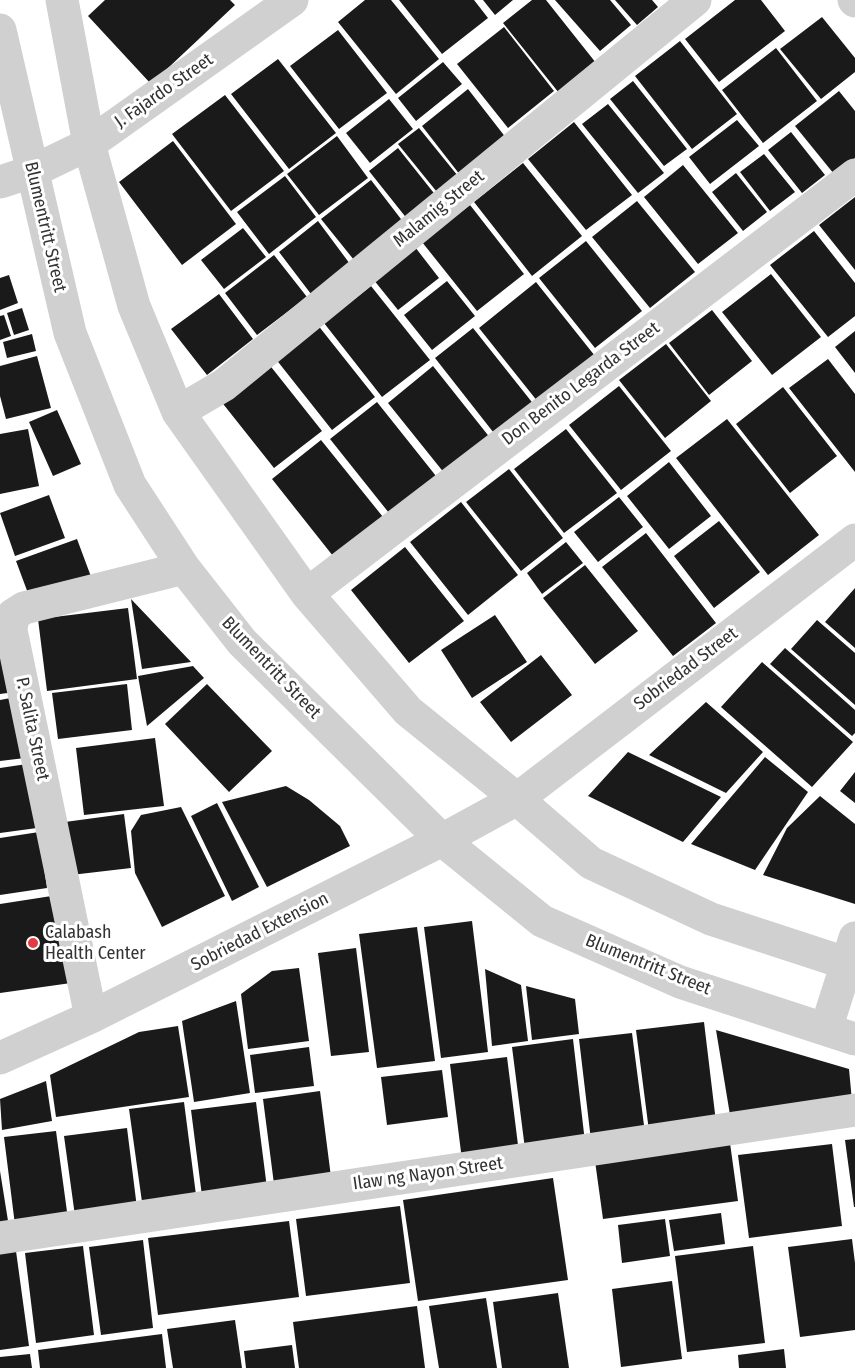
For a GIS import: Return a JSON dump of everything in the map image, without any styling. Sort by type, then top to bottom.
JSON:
[{"type":"street","points":[[62,0],[89,144],[134,306],[178,412],[307,594],[408,711],[517,799],[591,863],[711,919],[852,956],[840,1034]]},
{"type":"street","name":"J. Fajardo Street","points":[[0,182],[31,172],[89,144],[292,0]]},
{"type":"street","name":"Malamig Street","points":[[178,412],[224,385],[695,0]]},
{"type":"street","name":"Blumentritt Street","points":[[0,30],[70,333],[130,485],[184,568],[242,642],[442,840],[542,921],[680,982],[840,1034]]},
{"type":"street","name":"Don Benito Legarda Street","points":[[307,594],[855,175]]},
{"type":"street","name":"Sobriedad Street","points":[[517,799],[855,540]]},
{"type":"street","name":"P. Salita Street","points":[[92,1017],[11,630],[13,615],[24,609],[184,568]]},
{"type":"street","name":"Sobriedad Extension","points":[[0,1058],[92,1017],[442,840],[517,799]]},
{"type":"street","name":"Ilaw ng Nayon Street","points":[[0,1238],[855,1110]]},
{"type":"building","points":[[105,0],[230,0],[235,5],[151,84],[88,16]]},
{"type":"building","points":[[365,0],[391,0],[439,59],[396,94],[338,22]]},
{"type":"building","points":[[399,0],[474,0],[488,18],[442,54]]},
{"type":"building","points":[[483,0],[513,0],[495,15]]},
{"type":"building","points":[[532,0],[546,0],[600,68],[563,98],[503,23]]},
{"type":"building","points":[[555,0],[610,0],[631,25],[600,51]]},
{"type":"building","points":[[615,0],[652,0],[658,7],[637,25]]},
{"type":"building","points":[[735,0],[761,0],[785,31],[719,82],[685,39]]},
{"type":"building","points":[[822,17],[855,58],[855,72],[821,99],[780,49]]},
{"type":"building","points":[[504,27],[554,91],[508,128],[457,64]]},
{"type":"building","points":[[338,30],[387,93],[339,129],[290,66]]},
{"type":"building","points":[[680,41],[737,114],[692,149],[635,76]]},
{"type":"building","points":[[776,48],[817,101],[763,143],[722,90]]},
{"type":"building","points":[[278,59],[336,133],[289,169],[231,94]]},
{"type":"building","points":[[443,62],[462,84],[416,121],[398,98]]},
{"type":"building","points":[[633,81],[687,149],[664,166],[610,99]]},
{"type":"building","points":[[468,89],[510,143],[464,180],[422,126]]},
{"type":"building","points":[[839,91],[855,111],[855,158],[834,174],[795,126]]},
{"type":"building","points":[[225,95],[284,171],[231,211],[172,134]]},
{"type":"building","points":[[389,99],[413,129],[370,163],[346,133]]},
{"type":"building","points":[[608,104],[664,173],[638,193],[582,124]]},
{"type":"building","points":[[737,120],[759,146],[710,184],[689,157]]},
{"type":"building","points":[[574,122],[632,195],[586,230],[528,159]]},
{"type":"building","points":[[419,128],[462,181],[441,197],[398,144]]},
{"type":"building","points":[[791,132],[825,175],[802,193],[768,150]]},
{"type":"building","points":[[337,136],[368,178],[319,215],[287,174]]},
{"type":"building","points":[[173,141],[236,224],[182,265],[119,182]]},
{"type":"building","points":[[398,148],[437,197],[408,220],[369,171]]},
{"type":"building","points":[[764,154],[795,192],[770,211],[740,172]]},
{"type":"building","points":[[523,163],[582,236],[532,276],[474,202]]},
{"type":"building","points":[[683,165],[738,233],[698,264],[644,197]]},
{"type":"building","points":[[736,173],[767,212],[743,231],[712,192]]},
{"type":"building","points":[[285,176],[316,217],[269,254],[237,212]]},
{"type":"building","points":[[371,180],[404,223],[354,260],[321,219]]},
{"type":"building","points":[[855,197],[855,270],[819,225]]},
{"type":"building","points":[[637,201],[695,272],[650,308],[592,237]]},
{"type":"building","points":[[470,205],[524,274],[477,311],[422,242]]},
{"type":"building","points":[[318,221],[350,264],[311,294],[279,252]]},
{"type":"building","points":[[243,228],[266,257],[224,289],[201,260]]},
{"type":"building","points":[[814,231],[855,283],[855,316],[828,337],[770,265]]},
{"type":"building","points":[[586,241],[642,311],[595,348],[539,278]]},
{"type":"building","points":[[415,247],[439,278],[398,310],[373,279]]},
{"type":"building","points":[[274,255],[307,297],[257,335],[225,293]]},
{"type":"building","points":[[771,274],[821,337],[772,375],[722,312]]},
{"type":"building","points":[[9,275],[18,303],[0,310],[0,278]]},
{"type":"building","points":[[447,281],[475,316],[432,350],[404,315]]},
{"type":"building","points":[[536,282],[595,356],[538,402],[479,328]]},
{"type":"building","points":[[371,286],[430,360],[382,397],[324,323]]},
{"type":"building","points":[[219,294],[253,339],[207,375],[171,329]]},
{"type":"building","points":[[22,308],[29,330],[14,335],[7,313]]},
{"type":"building","points":[[712,310],[752,361],[709,395],[669,343]]},
{"type":"building","points":[[4,315],[11,336],[0,340],[0,316]]},
{"type":"building","points":[[317,324],[375,397],[332,430],[275,358]]},
{"type":"building","points":[[473,328],[535,406],[497,437],[435,358]]},
{"type":"building","points":[[855,331],[855,373],[835,347]]},
{"type":"building","points":[[32,334],[36,351],[7,358],[3,342]]},
{"type":"building","points":[[666,344],[711,401],[665,438],[619,380]]},
{"type":"building","points":[[37,356],[51,408],[6,419],[0,396],[0,366]]},
{"type":"building","points":[[828,359],[855,394],[855,472],[789,388]]},
{"type":"building","points":[[268,363],[322,431],[274,468],[220,400]]},
{"type":"building","points":[[433,366],[491,439],[445,474],[388,403]]},
{"type":"building","points":[[619,386],[671,451],[621,490],[569,425]]},
{"type":"building","points":[[783,387],[837,456],[790,493],[736,424]]},
{"type":"building","points":[[377,402],[436,476],[389,513],[330,439]]},
{"type":"building","points":[[57,410],[81,464],[53,476],[29,422]]},
{"type":"building","points":[[727,419],[819,535],[768,575],[676,458]]},
{"type":"building","points":[[28,429],[39,486],[0,494],[0,434]]},
{"type":"building","points":[[566,429],[617,493],[564,533],[514,469]]},
{"type":"building","points":[[321,440],[383,517],[333,556],[272,479]]},
{"type":"building","points":[[669,462],[711,516],[669,549],[627,496]]},
{"type":"building","points":[[509,469],[563,538],[521,571],[466,502]]},
{"type":"building","points":[[49,495],[65,538],[15,556],[0,513]]},
{"type":"building","points":[[619,497],[643,527],[598,562],[574,532]]},
{"type":"building","points":[[461,502],[518,575],[468,615],[410,542]]},
{"type":"building","points":[[719,521],[760,572],[714,608],[674,556]]},
{"type":"building","points":[[646,533],[716,623],[673,656],[602,567]]},
{"type":"building","points":[[77,539],[93,582],[32,604],[16,561]]},
{"type":"building","points":[[566,542],[583,563],[542,594],[527,573]]},
{"type":"building","points":[[405,547],[464,621],[409,663],[351,590]]},
{"type":"building","points":[[585,565],[638,631],[595,664],[543,598]]},
{"type":"building","points":[[855,588],[855,648],[825,622]]},
{"type":"building","points":[[131,599],[191,662],[142,669]]},
{"type":"building","points":[[128,608],[137,679],[47,691],[38,619]]},
{"type":"building","points":[[495,615],[527,662],[472,698],[441,650]]},
{"type":"building","points":[[817,620],[855,653],[855,705],[791,649]]},
{"type":"building","points":[[0,637],[15,692],[0,694]]},
{"type":"building","points":[[785,648],[855,710],[855,733],[852,736],[770,664]]},
{"type":"building","points":[[541,655],[572,695],[511,742],[480,702]]},
{"type":"building","points":[[762,662],[853,742],[812,787],[721,707]]},
{"type":"building","points":[[193,666],[204,678],[147,726],[138,676]]},
{"type":"building","points":[[127,684],[132,730],[58,739],[52,693]]},
{"type":"building","points":[[207,684],[272,751],[229,792],[165,724]]},
{"type":"building","points":[[16,697],[25,758],[0,761],[0,700]]},
{"type":"building","points":[[706,702],[763,752],[726,793],[649,755]]},
{"type":"building","points":[[155,738],[164,806],[84,815],[76,748]]},
{"type":"building","points":[[628,752],[721,797],[683,842],[588,796]]},
{"type":"building","points":[[765,757],[808,792],[755,870],[691,844]]},
{"type":"building","points":[[27,764],[37,828],[0,833],[0,768]]},
{"type":"building","points":[[855,772],[855,803],[840,791]]},
{"type":"building","points":[[286,786],[309,800],[340,826],[350,846],[267,887],[222,802]]},
{"type":"building","points":[[820,796],[855,824],[855,904],[763,875],[787,828]]},
{"type":"building","points":[[217,803],[259,887],[232,901],[191,816]]},
{"type":"building","points":[[181,807],[225,896],[162,927],[135,873],[131,831],[141,815]]},
{"type":"building","points":[[124,814],[131,868],[71,875],[65,822]]},
{"type":"building","points":[[39,832],[47,888],[0,895],[0,838]]},
{"type":"building","name":"Calabash Health Center","points":[[58,895],[71,983],[0,993],[0,904]]},
{"type":"building","points":[[472,921],[488,1052],[441,1058],[424,927]]},
{"type":"building","points":[[417,927],[435,1061],[377,1068],[359,934]]},
{"type":"building","points":[[356,948],[369,1052],[331,1056],[318,953]]},
{"type":"building","points":[[299,968],[309,1041],[248,1049],[241,994],[272,971]]},
{"type":"building","points":[[485,969],[521,985],[528,1041],[492,1046]]},
{"type":"building","points":[[526,986],[575,999],[579,1034],[532,1040]]},
{"type":"building","points":[[236,1001],[250,1093],[194,1102],[182,1021]]},
{"type":"building","points":[[704,1022],[716,1122],[649,1131],[636,1030]]},
{"type":"building","points":[[178,1026],[189,1097],[56,1117],[50,1075],[139,1032]]},
{"type":"building","points":[[716,1030],[849,1069],[852,1101],[730,1115]]},
{"type":"building","points":[[632,1033],[645,1133],[591,1140],[579,1039]]},
{"type":"building","points":[[573,1039],[585,1142],[525,1149],[512,1047]]},
{"type":"building","points":[[309,1047],[314,1086],[255,1093],[250,1055]]},
{"type":"building","points":[[507,1057],[519,1153],[462,1160],[450,1064]]},
{"type":"building","points":[[442,1070],[448,1117],[387,1125],[381,1077]]},
{"type":"building","points":[[46,1081],[52,1121],[2,1130],[0,1099]]},
{"type":"building","points":[[320,1091],[331,1177],[274,1184],[263,1099]]},
{"type":"building","points":[[184,1102],[196,1195],[142,1202],[129,1109]]},
{"type":"building","points":[[256,1102],[267,1188],[202,1196],[191,1110]]},
{"type":"building","points":[[127,1128],[137,1208],[75,1216],[64,1136]]},
{"type":"building","points":[[56,1131],[68,1219],[15,1225],[4,1137]]},
{"type":"building","points":[[855,1139],[855,1207],[854,1207],[845,1140]]},
{"type":"building","points":[[730,1143],[738,1201],[603,1219],[595,1161]]},
{"type":"building","points":[[832,1144],[842,1226],[749,1238],[738,1155]]},
{"type":"building","points":[[0,1171],[9,1227],[0,1228]]},
{"type":"building","points":[[553,1178],[568,1280],[418,1301],[403,1200]]},
{"type":"building","points":[[400,1206],[410,1283],[306,1296],[296,1219]]},
{"type":"building","points":[[721,1213],[725,1244],[674,1251],[669,1220]]},
{"type":"building","points":[[665,1219],[670,1256],[622,1263],[618,1225]]},
{"type":"building","points":[[289,1221],[299,1297],[158,1315],[148,1238]]},
{"type":"building","points":[[852,1239],[855,1263],[855,1330],[800,1337],[788,1247]]},
{"type":"building","points":[[143,1240],[153,1328],[101,1335],[89,1247]]},
{"type":"building","points":[[83,1246],[94,1335],[36,1343],[25,1253]]},
{"type":"building","points":[[753,1246],[765,1343],[687,1352],[675,1256]]},
{"type":"building","points":[[16,1251],[29,1346],[0,1350],[0,1253]]},
{"type":"building","points":[[672,1281],[682,1359],[621,1367],[612,1289]]},
{"type":"building","points":[[558,1293],[569,1368],[502,1368],[493,1302]]},
{"type":"building","points":[[486,1298],[497,1368],[439,1368],[429,1306]]},
{"type":"building","points":[[417,1306],[425,1368],[299,1368],[293,1322]]},
{"type":"building","points":[[235,1320],[242,1368],[173,1368],[167,1329]]},
{"type":"building","points":[[162,1334],[166,1368],[40,1368],[38,1350]]},
{"type":"building","points":[[292,1345],[295,1368],[246,1368],[244,1351]]},
{"type":"building","points":[[784,1349],[786,1368],[739,1368],[738,1355]]},
{"type":"building","points":[[30,1354],[32,1368],[0,1368],[0,1357]]},
{"type":"place","name":"Calabash Health Center","points":[[33,943]]}]
